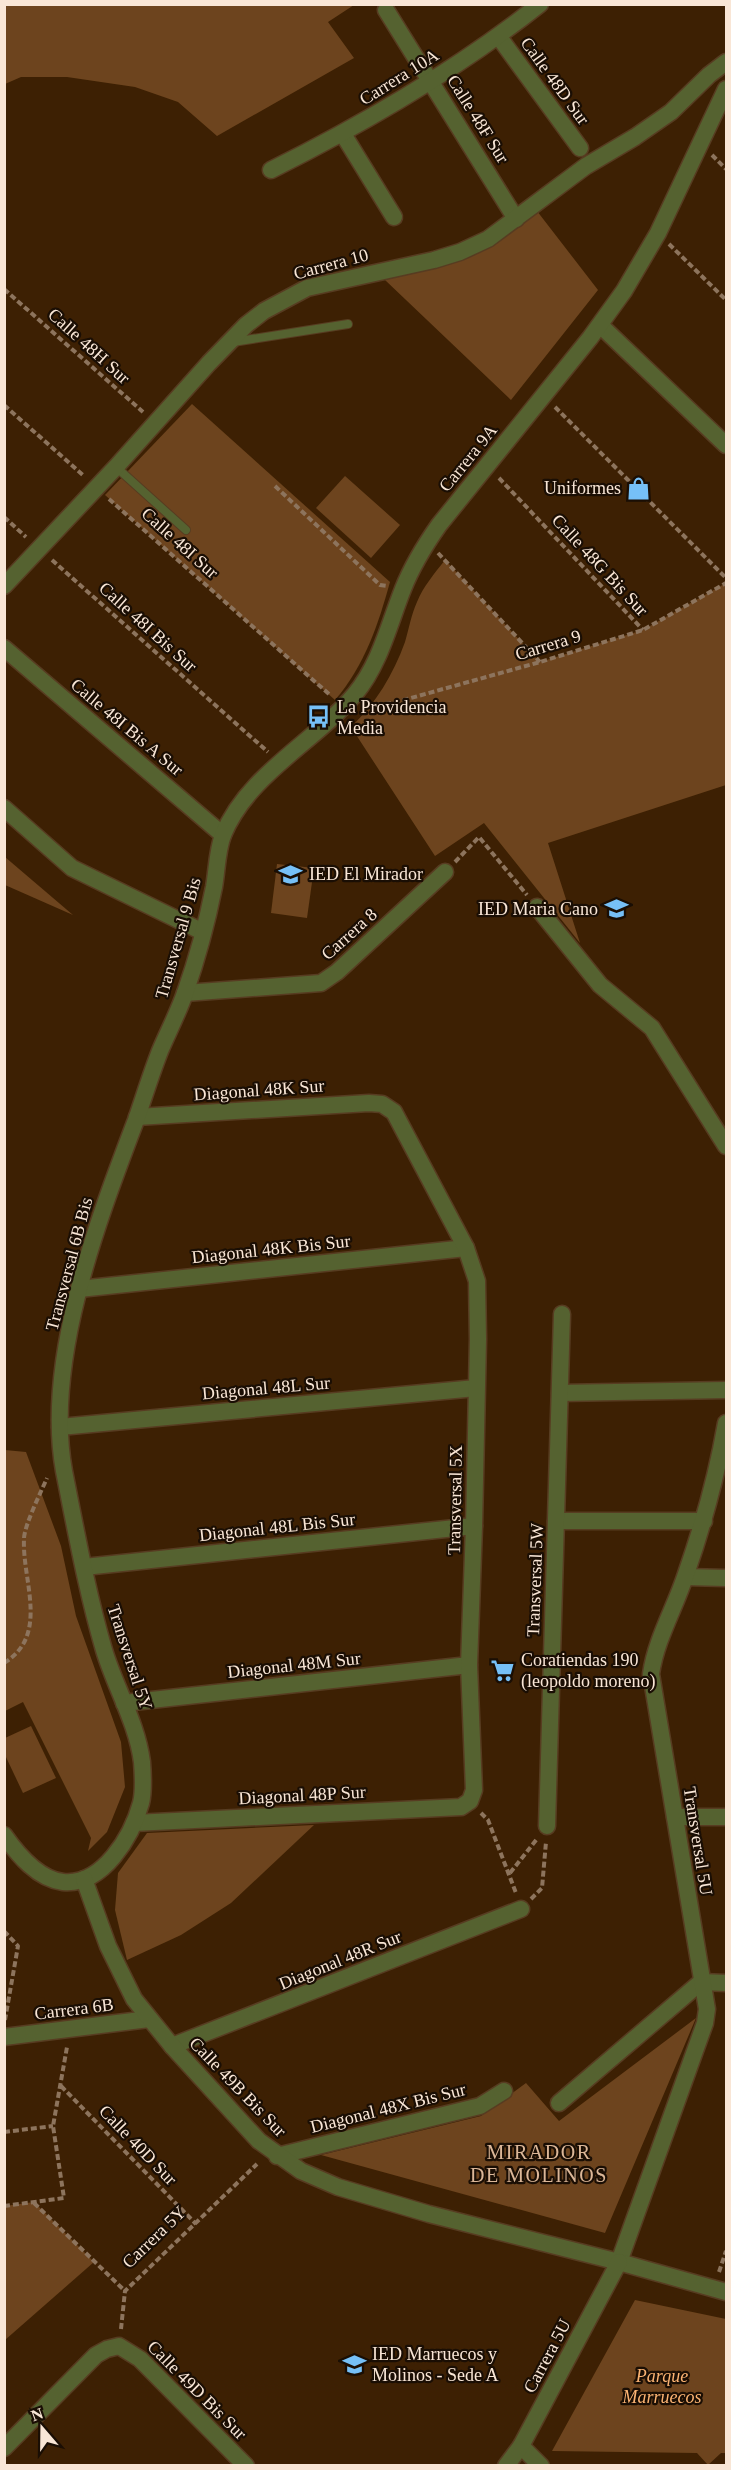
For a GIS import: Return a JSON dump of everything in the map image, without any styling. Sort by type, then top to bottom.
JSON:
[{"type":"street","name":"Carrera 10A","points":[[271,170],[343,134],[431,81],[499,37],[540,4]]},
{"type":"street","name":"Calle 48F Sur","points":[[386,10],[516,219]]},
{"type":"street","name":"Calle 48D Sur","points":[[499,37],[580,148]]},
{"type":"street","name":"Carrera 10","points":[[4,586],[116,467],[228,342],[264,311],[307,288],[434,260],[460,252],[489,238],[586,166],[671,112],[709,75],[726,62]]},
{"type":"street","name":"Carrera 9A","points":[[223,835],[258,784],[357,692],[377,656],[403,589],[422,550],[438,525],[600,325],[642,262],[726,89]]},
{"type":"street","points":[[343,134],[394,217]]},
{"type":"street","points":[[600,325],[726,445]]},
{"type":"street","name":"Calle 48I Bis A Sur","points":[[4,648],[223,835]]},
{"type":"street","points":[[4,808],[72,868],[203,932]]},
{"type":"street","name":"Transversal 9 Bis","points":[[137,1117],[159,1054],[185,993],[203,932],[223,835]]},
{"type":"street","name":"Carrera 8","points":[[185,993],[321,983],[337,972],[446,872]]},
{"type":"street","points":[[537,907],[600,985],[652,1028],[726,1146]]},
{"type":"street","name":"Diagonal 48K Sur","points":[[137,1117],[369,1102],[382,1104]]},
{"type":"street","name":"Transversal 5X","points":[[382,1104],[394,1112],[466,1248],[477,1281],[474,1526],[469,1665],[474,1790],[471,1801]]},
{"type":"street","name":"Transversal 6B Bis","points":[[60,1427],[62,1381],[79,1289],[96,1224],[137,1117]]},
{"type":"street","name":"Diagonal 48K Bis Sur","points":[[79,1289],[466,1248]]},
{"type":"street","name":"Transversal 5W","points":[[547,1826],[562,1314]]},
{"type":"street","name":"Diagonal 48L Sur","points":[[60,1427],[476,1388]]},
{"type":"street","points":[[560,1393],[726,1390]]},
{"type":"street","name":"Transversal 5U","points":[[619,2262],[705,2023],[707,2009],[651,1674],[654,1657],[686,1576],[704,1521],[719,1465],[726,1423]]},
{"type":"street","name":"Transversal 5Y","points":[[60,1427],[61,1455],[84,1567],[105,1652],[142,1761],[141,1802],[134,1823],[116,1855],[98,1872],[84,1879]]},
{"type":"street","points":[[556,1521],[704,1521]]},
{"type":"street","name":"Diagonal 48L Bis Sur","points":[[84,1567],[474,1526]]},
{"type":"street","points":[[686,1576],[726,1578]]},
{"type":"street","name":"Diagonal 48M Sur","points":[[124,1703],[469,1665]]},
{"type":"street","name":"Diagonal 48P Sur","points":[[134,1823],[461,1807],[471,1801]]},
{"type":"street","points":[[675,1817],[726,1817]]},
{"type":"street","points":[[4,1835],[23,1859],[42,1875],[57,1881],[70,1882],[84,1879]]},
{"type":"street","name":"Calle 49B Bis Sur","points":[[84,1879],[121,1974],[134,1999],[172,2046],[259,2140],[277,2156],[301,2171],[338,2187],[429,2214],[619,2262],[726,2292]]},
{"type":"street","name":"Diagonal 48R Sur","points":[[172,2046],[521,1909]]},
{"type":"street","points":[[559,2103],[701,1982],[726,1983]]},
{"type":"street","name":"Carrera 6B","points":[[4,2037],[149,2019]]},
{"type":"street","name":"Diagonal 48X Bis Sur","points":[[277,2156],[480,2106],[504,2091]]},
{"type":"street","name":"Carrera 5U","points":[[506,2466],[521,2446],[619,2262]]},
{"type":"street","points":[[4,2448],[96,2355],[119,2346]]},
{"type":"street","name":"Calle 49D Bis Sur","points":[[119,2346],[140,2359],[246,2466]]},
{"type":"street","points":[[521,2446],[541,2466]]},
{"type":"lane","points":[[228,342],[348,324]]},
{"type":"lane","points":[[116,467],[186,530]]},
{"type":"path","points":[[665,240],[726,300]]},
{"type":"path","name":"Calle 48H Sur","points":[[4,289],[156,423]]},
{"type":"path","points":[[543,395],[726,578]]},
{"type":"path","name":"Calle 48I Sur","points":[[4,405],[335,700]]},
{"type":"path","name":"Calle 48G Bis Sur","points":[[487,465],[643,630]]},
{"type":"path","points":[[275,486],[380,585],[403,589]]},
{"type":"path","name":"Calle 48I Bis Sur","points":[[4,517],[273,757]]},
{"type":"path","points":[[445,560],[540,662]]},
{"type":"path","name":"Carrera 9","points":[[366,705],[393,703],[540,662],[643,630],[726,583]]},
{"type":"path","points":[[446,872],[479,837],[537,907]]},
{"type":"path","points":[[4,1663],[14,1657],[28,1638],[31,1620],[30,1595],[23,1537],[48,1475]]},
{"type":"path","points":[[471,1801],[488,1820],[510,1874],[521,1909],[542,1888],[547,1826]]},
{"type":"path","points":[[510,1874],[547,1826]]},
{"type":"path","points":[[4,1931],[18,1946],[4,2026]]},
{"type":"path","points":[[4,2206],[63,2198],[53,2126],[71,2029]]},
{"type":"path","name":"Calle 40D Sur","points":[[61,2085],[196,2224]]},
{"type":"path","points":[[4,2132],[53,2126]]},
{"type":"path","name":"Carrera 5Y","points":[[119,2346],[125,2291],[257,2164]]},
{"type":"path","points":[[34,2202],[125,2291]]},
{"type":"path","points":[[717,2276],[726,2251]]},
{"type":"green space","points":[[5,4],[354,5],[328,22],[354,58],[217,136],[178,102],[135,87],[67,77],[21,77],[5,84]]},
{"type":"green space","points":[[537,211],[598,290],[511,400],[385,280],[443,265]]},
{"type":"green space","points":[[192,404],[390,582],[369,644],[355,673],[335,700],[105,495]]},
{"type":"green space","points":[[345,476],[400,525],[371,558],[316,508]]},
{"type":"green space","points":[[445,560],[540,662],[643,630],[726,583],[726,785],[548,843],[580,943],[484,823],[435,856],[351,727],[376,698],[389,677],[405,642],[419,596]]},
{"type":"green space","points":[[5,857],[73,915],[5,885]]},
{"type":"green space","points":[[277,864],[314,868],[307,918],[271,913]]},
{"type":"green space","points":[[5,1450],[26,1452],[61,1546],[76,1616],[121,1742],[125,1787],[107,1832],[88,1851],[91,1838],[23,1702],[5,1711]]},
{"type":"green space","points":[[31,1726],[56,1778],[23,1793],[5,1755],[5,1738]]},
{"type":"green space","points":[[314,1825],[231,1903],[181,1935],[127,1960],[115,1910],[118,1873],[147,1833]]},
{"type":"green space","points":[[696,2018],[605,2233],[321,2155],[481,2116],[526,2083],[559,2121]]},
{"type":"green space","points":[[34,2202],[94,2262],[5,2340],[5,2206]]},
{"type":"green space","name":"Parque Marruecos","points":[[635,2300],[726,2319],[726,2453],[721,2453],[708,2465],[697,2453],[552,2451]]},
{"type":"place","name":"Uniformes","points":[[639,488]]},
{"type":"place","name":"La Providencia Media","points":[[319,717]]},
{"type":"place","name":"IED El Mirador","points":[[291,874]]},
{"type":"place","name":"IED Maria Cano","points":[[616,909]]},
{"type":"place","name":"Coratiendas 190 (leopoldo moreno)","points":[[503,1670]]},
{"type":"place","name":"IED Marruecos y Molinos - Sede A","points":[[354,2364]]},
{"type":"district","name":"MIRADOR DE MOLINOS","points":[[539,2164]]}]
